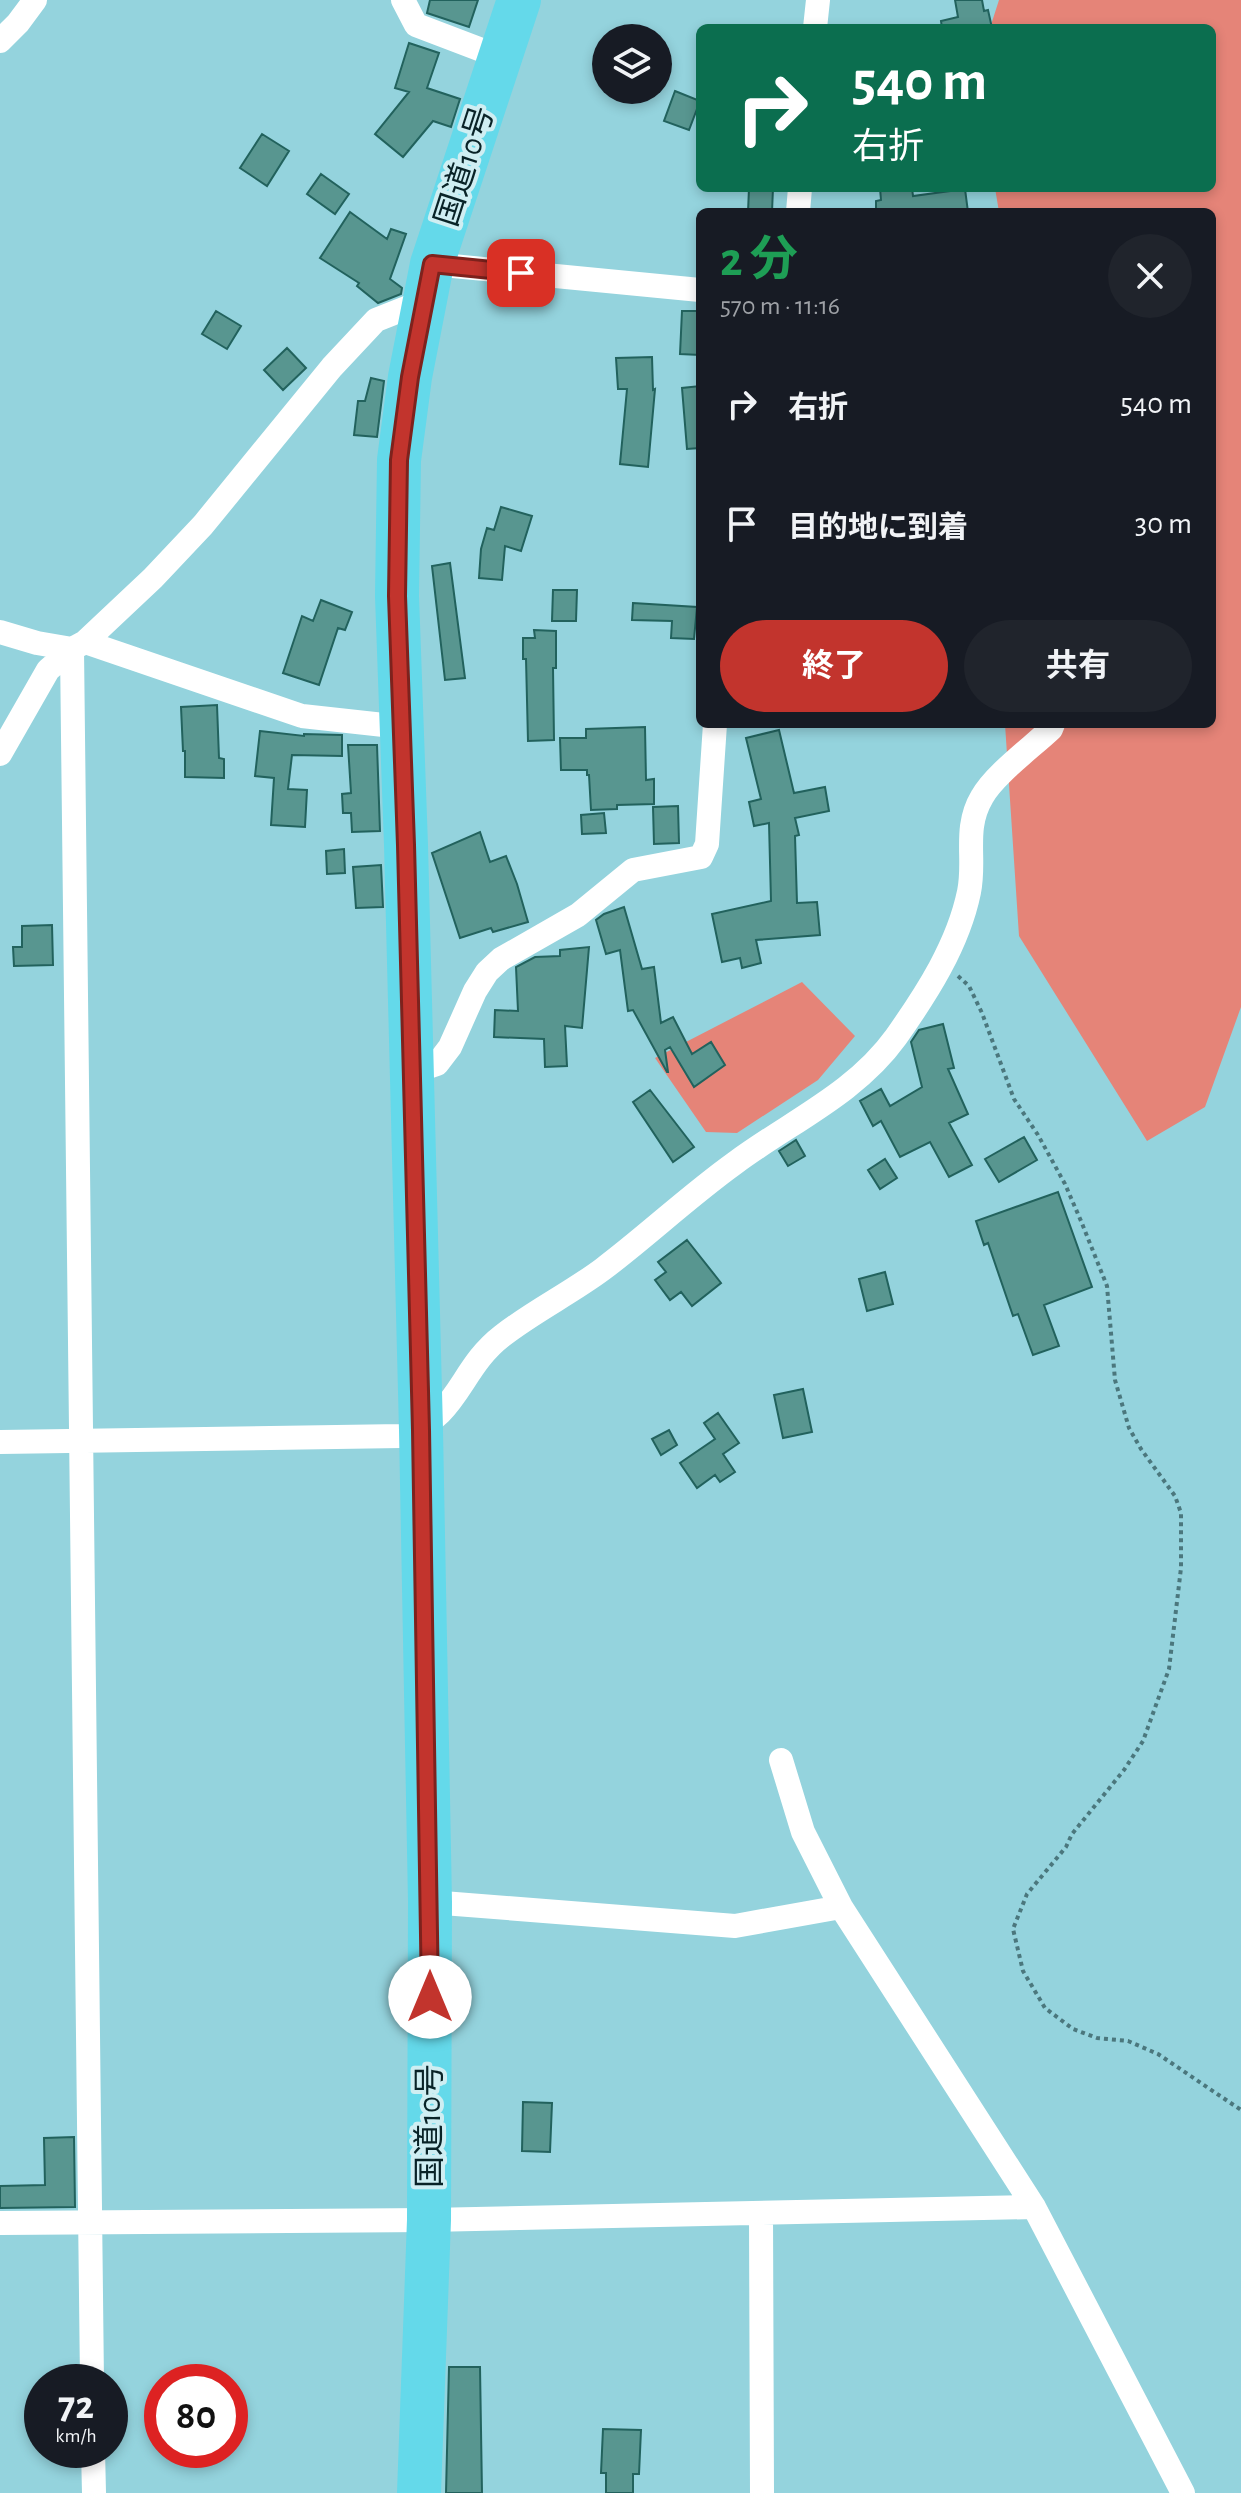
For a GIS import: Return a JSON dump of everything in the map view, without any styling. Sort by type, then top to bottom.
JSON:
[{"type":"highway","name":"国道10号","points":[[419,2493],[429,2220],[430,1902],[421,1430],[397,596],[399,460],[410,377],[428,283],[519,0]]},
{"type":"street","points":[[0,41],[35,0]]},
{"type":"street","points":[[403,0],[416,25],[500,57]]},
{"type":"street","points":[[815,24],[818,0]]},
{"type":"street","points":[[0,754],[48,670],[153,578],[203,525],[332,367],[376,320],[428,283],[696,290]]},
{"type":"street","points":[[0,632],[37,643],[78,645],[302,716],[402,727]]},
{"type":"street","points":[[78,645],[80,1441],[92,2364]]},
{"type":"street","points":[[411,1073],[437,1064],[450,1047],[475,991],[487,972],[501,959],[578,915],[633,870],[701,857],[707,844],[715,728]]},
{"type":"street","points":[[0,1442],[402,1436],[421,1430],[442,1413],[477,1360],[501,1336],[600,1272],[736,1162],[800,1122],[868,1069],[895,1039],[944,962],[961,920],[970,889],[972,819],[983,795],[1051,728]]},
{"type":"street","points":[[781,1760],[803,1832],[841,1907],[1034,2207],[1183,2493]]},
{"type":"street","points":[[430,1902],[735,1926],[841,1907]]},
{"type":"street","points":[[0,2223],[429,2220],[1034,2207]]},
{"type":"street","points":[[761,2214],[762,2493]]},
{"type":"street","points":[[93,2468],[94,2493]]},
{"type":"path","points":[[944,962],[969,986],[1014,1099],[1065,1184],[1081,1221],[1107,1286],[1115,1380],[1129,1428],[1175,1496],[1181,1513],[1181,1568],[1169,1669],[1143,1741],[1124,1770],[1072,1834],[1066,1847],[1027,1894],[1013,1929],[1023,1971],[1045,2008],[1073,2029],[1097,2038],[1128,2041],[1158,2054],[1241,2110]]},
{"type":"shaded area","points":[[999,0],[1241,0],[1241,1007],[1205,1107],[1147,1141],[1019,936],[1005,728],[1216,728],[1216,208],[998,208],[996,192],[1216,192],[1216,24],[991,24]]},
{"type":"shaded area","points":[[802,982],[855,1036],[818,1080],[737,1133],[706,1132],[655,1058]]},
{"type":"building","points":[[430,0],[478,0],[469,27],[427,13]]},
{"type":"building","points":[[955,0],[982,0],[991,24],[941,24],[941,21],[958,17]]},
{"type":"building","points":[[409,43],[439,53],[427,88],[460,99],[451,127],[433,121],[403,157],[375,134],[409,92],[395,88]]},
{"type":"building","points":[[675,91],[696,99],[696,112],[689,130],[664,121]]},
{"type":"building","points":[[262,134],[289,151],[267,186],[240,168]]},
{"type":"building","points":[[321,174],[349,194],[335,214],[307,194]]},
{"type":"building","points":[[749,192],[773,192],[772,208],[748,208]]},
{"type":"building","points":[[880,192],[912,192],[913,196],[965,192],[967,208],[876,208],[876,201],[881,200]]},
{"type":"building","points":[[350,212],[387,239],[391,229],[406,234],[390,279],[402,288],[401,294],[378,303],[357,286],[359,283],[320,258]]},
{"type":"building","points":[[216,311],[241,326],[227,349],[202,334]]},
{"type":"building","points":[[682,311],[696,311],[696,355],[680,354]]},
{"type":"building","points":[[287,348],[306,368],[283,390],[264,370]]},
{"type":"building","points":[[652,357],[655,389],[648,467],[620,464],[627,389],[618,389],[616,358]]},
{"type":"building","points":[[371,378],[384,381],[377,437],[354,435],[358,401],[365,401]]},
{"type":"building","points":[[696,386],[696,448],[687,449],[682,388]]},
{"type":"building","points":[[501,507],[532,516],[521,551],[505,546],[502,580],[479,578],[481,549],[487,528],[494,530]]},
{"type":"building","points":[[450,563],[465,678],[445,680],[432,566]]},
{"type":"building","points":[[553,590],[577,590],[576,621],[552,621]]},
{"type":"building","points":[[321,600],[352,612],[345,630],[338,628],[319,685],[283,673],[302,616],[313,621]]},
{"type":"building","points":[[633,603],[696,607],[694,639],[671,638],[672,621],[632,620]]},
{"type":"building","points":[[534,630],[556,631],[554,740],[528,741],[523,638],[535,638]]},
{"type":"building","points":[[217,705],[219,758],[224,759],[224,778],[185,777],[181,707]]},
{"type":"building","points":[[645,727],[646,780],[654,779],[654,804],[617,805],[617,809],[591,810],[587,770],[561,770],[560,738],[586,738],[586,729]]},
{"type":"building","points":[[779,730],[794,793],[825,787],[829,811],[795,818],[799,835],[795,836],[797,903],[817,902],[820,935],[756,940],[761,963],[742,968],[740,958],[722,962],[712,914],[771,901],[769,823],[754,826],[749,802],[761,799],[746,738]]},
{"type":"building","points":[[260,731],[304,736],[342,735],[342,756],[292,755],[288,789],[307,790],[305,827],[271,825],[274,778],[255,776]]},
{"type":"building","points":[[348,745],[377,745],[380,831],[352,832],[351,813],[343,813],[342,794],[351,793]]},
{"type":"building","points":[[678,806],[679,843],[654,844],[653,807]]},
{"type":"building","points":[[604,813],[606,833],[582,834],[581,815]]},
{"type":"building","points":[[480,832],[490,862],[506,856],[528,922],[493,932],[491,928],[460,938],[432,853]]},
{"type":"building","points":[[344,849],[345,873],[327,874],[326,851]]},
{"type":"building","points":[[381,865],[383,907],[356,908],[353,867]]},
{"type":"building","points":[[624,907],[642,969],[654,967],[661,1023],[673,1017],[692,1054],[711,1042],[725,1065],[694,1087],[670,1047],[665,1050],[667,1072],[633,1010],[628,1011],[620,950],[606,954],[596,920]]},
{"type":"building","points":[[52,925],[53,965],[14,966],[13,947],[22,947],[22,926]]},
{"type":"building","points":[[589,947],[582,1028],[565,1026],[567,1066],[545,1067],[544,1039],[494,1037],[495,1010],[518,1011],[516,967],[535,957],[560,956],[560,950]]},
{"type":"building","points":[[943,1024],[954,1068],[948,1069],[968,1114],[949,1123],[972,1165],[949,1177],[930,1142],[900,1157],[881,1121],[873,1126],[860,1101],[881,1089],[890,1106],[922,1087],[911,1042],[919,1030]]},
{"type":"building","points":[[650,1090],[694,1147],[673,1162],[633,1102]]},
{"type":"building","points":[[1024,1137],[1037,1160],[999,1182],[985,1159]]},
{"type":"building","points":[[796,1140],[805,1156],[788,1166],[779,1151]]},
{"type":"building","points":[[885,1159],[897,1178],[880,1189],[868,1170]]},
{"type":"building","points":[[1058,1192],[1092,1287],[1044,1305],[1059,1346],[1033,1355],[1018,1314],[1013,1316],[988,1243],[984,1245],[976,1221]]},
{"type":"building","points":[[687,1240],[721,1283],[692,1306],[681,1292],[670,1300],[655,1280],[666,1272],[658,1262]]},
{"type":"building","points":[[885,1272],[893,1304],[867,1311],[859,1279]]},
{"type":"building","points":[[803,1389],[812,1432],[783,1438],[774,1395]]},
{"type":"building","points":[[718,1413],[739,1443],[723,1454],[735,1472],[720,1482],[715,1475],[697,1488],[680,1463],[715,1439],[704,1423]]},
{"type":"building","points":[[669,1430],[677,1445],[661,1455],[652,1439]]},
{"type":"building","points":[[523,2102],[552,2103],[550,2152],[522,2151]]},
{"type":"building","points":[[74,2137],[75,2207],[0,2208],[0,2186],[45,2185],[44,2138]]},
{"type":"building","points":[[449,2367],[480,2367],[482,2493],[446,2493]]},
{"type":"building","points":[[603,2429],[641,2430],[639,2474],[633,2474],[633,2493],[606,2493],[606,2473],[601,2473]]},
{"type":"route","points":[[430,1997],[421,1430],[397,596],[399,460],[410,377],[432,264],[521,273]]}]
